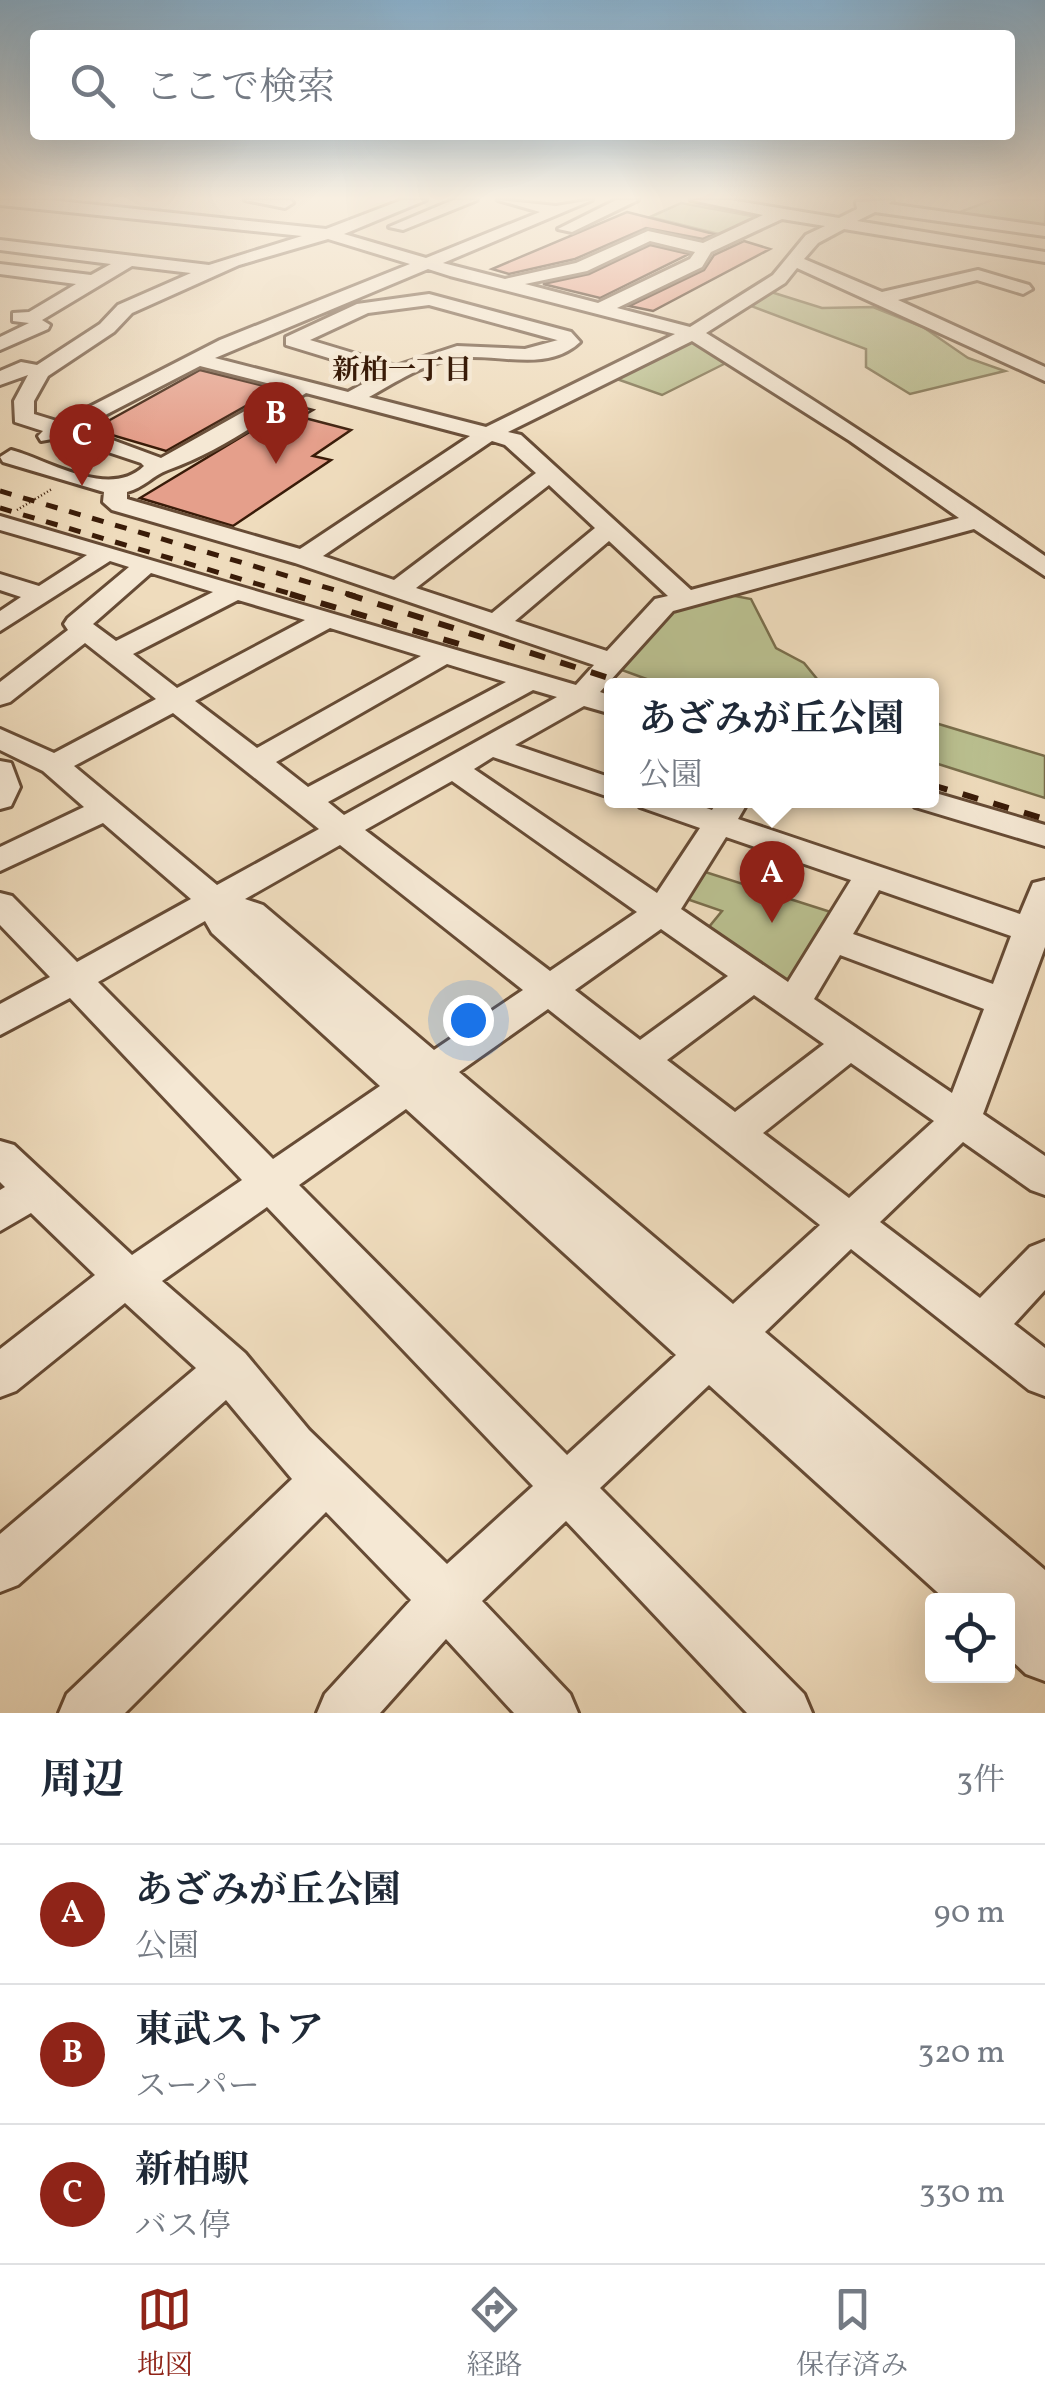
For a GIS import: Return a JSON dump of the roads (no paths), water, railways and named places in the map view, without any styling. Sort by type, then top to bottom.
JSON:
[{"type":"street","points":[[14,288],[30,280]]},
{"type":"street","points":[[0,326],[10,315],[32,318],[94,280]]},
{"type":"street","points":[[156,466],[149,458],[24,418],[24,401],[40,372],[107,328],[126,309],[192,280]]},
{"type":"street","points":[[6,460],[196,359],[387,280]]},
{"type":"street","points":[[486,280],[693,332],[980,520],[1045,568]]},
{"type":"street","points":[[503,284],[522,280]]},
{"type":"street","points":[[600,309],[659,280]]},
{"type":"street","points":[[304,558],[488,434],[693,332],[776,280]]},
{"type":"street","points":[[837,280],[1045,375]]},
{"type":"street","points":[[880,298],[957,280]]},
{"type":"street","points":[[993,280],[1023,290]]},
{"type":"street","points":[[293,341],[364,308],[428,300],[564,336],[570,342],[545,355],[524,358],[459,352],[421,361],[350,399]]},
{"type":"street","points":[[0,344],[40,325]]},
{"type":"street","points":[[260,331],[399,373]]},
{"type":"street","points":[[196,359],[513,440],[686,598]]},
{"type":"street","points":[[0,379],[21,368],[40,372]]},
{"type":"street","points":[[6,460],[116,487],[142,479],[156,466],[179,461],[302,387]]},
{"type":"street","points":[[397,590],[550,474]]},
{"type":"street","points":[[116,487],[115,502],[120,505],[304,558],[611,662]]},
{"type":"street","points":[[6,518],[604,703]]},
{"type":"street","points":[[0,1021],[581,696],[664,605],[980,520]]},
{"type":"street","points":[[495,624],[609,528]]},
{"type":"street","points":[[0,624],[108,552]]},
{"type":"street","points":[[147,564],[77,624],[1045,1375]]},
{"type":"street","points":[[0,582],[43,596]]},
{"type":"street","points":[[114,653],[236,591]]},
{"type":"street","points":[[54,765],[327,619]]},
{"type":"street","points":[[0,696],[85,630]]},
{"type":"street","points":[[254,762],[444,654]]},
{"type":"street","points":[[304,802],[530,680]]},
{"type":"street","points":[[0,738],[54,765],[215,901],[224,925],[421,1079],[721,1343],[1045,1604]]},
{"type":"street","points":[[489,746],[604,785]]},
{"type":"street","points":[[453,768],[1045,1178]]},
{"type":"street","points":[[0,770],[5,787],[0,798]]},
{"type":"street","points":[[939,804],[1045,836]]},
{"type":"street","points":[[702,808],[727,812],[871,875],[1038,932]]},
{"type":"street","points":[[0,860],[105,809]]},
{"type":"street","points":[[0,1376],[128,1279],[662,912],[727,812]]},
{"type":"street","points":[[793,1003],[871,875]]},
{"type":"street","points":[[344,1713],[446,1600],[960,1120],[1004,1002],[1038,932],[1045,892]]},
{"type":"street","points":[[0,904],[785,1713]]},
{"type":"street","points":[[832,939],[1004,1002]]},
{"type":"street","points":[[638,1061],[754,976]]},
{"type":"street","points":[[733,1136],[851,1043]]},
{"type":"street","points":[[0,1156],[17,1201],[128,1279],[229,1368],[326,1479],[551,1713]]},
{"type":"street","points":[[984,1326],[1045,1260]]},
{"type":"street","points":[[721,1343],[977,1593]]},
{"type":"street","points":[[0,1567],[229,1368]]},
{"type":"street","points":[[86,1713],[326,1479]]},
{"type":"street","points":[[1015,1628],[1045,1655]]},
{"type":"railway","points":[[0,491],[355,596]]},
{"type":"railway","points":[[0,508],[298,596]]},
{"type":"railway","points":[[290,594],[459,644]]},
{"type":"railway","points":[[347,594],[609,678]]},
{"type":"railway","points":[[939,787],[1045,819]]},
{"type":"place","name":"東武ストア","points":[[276,464]]},
{"type":"place","name":"新柏駅","points":[[82,486]]},
{"type":"place","name":"あざみが丘公園","points":[[772,923]]},
{"type":"district","name":"新柏一丁目","points":[[402,369]]}]
